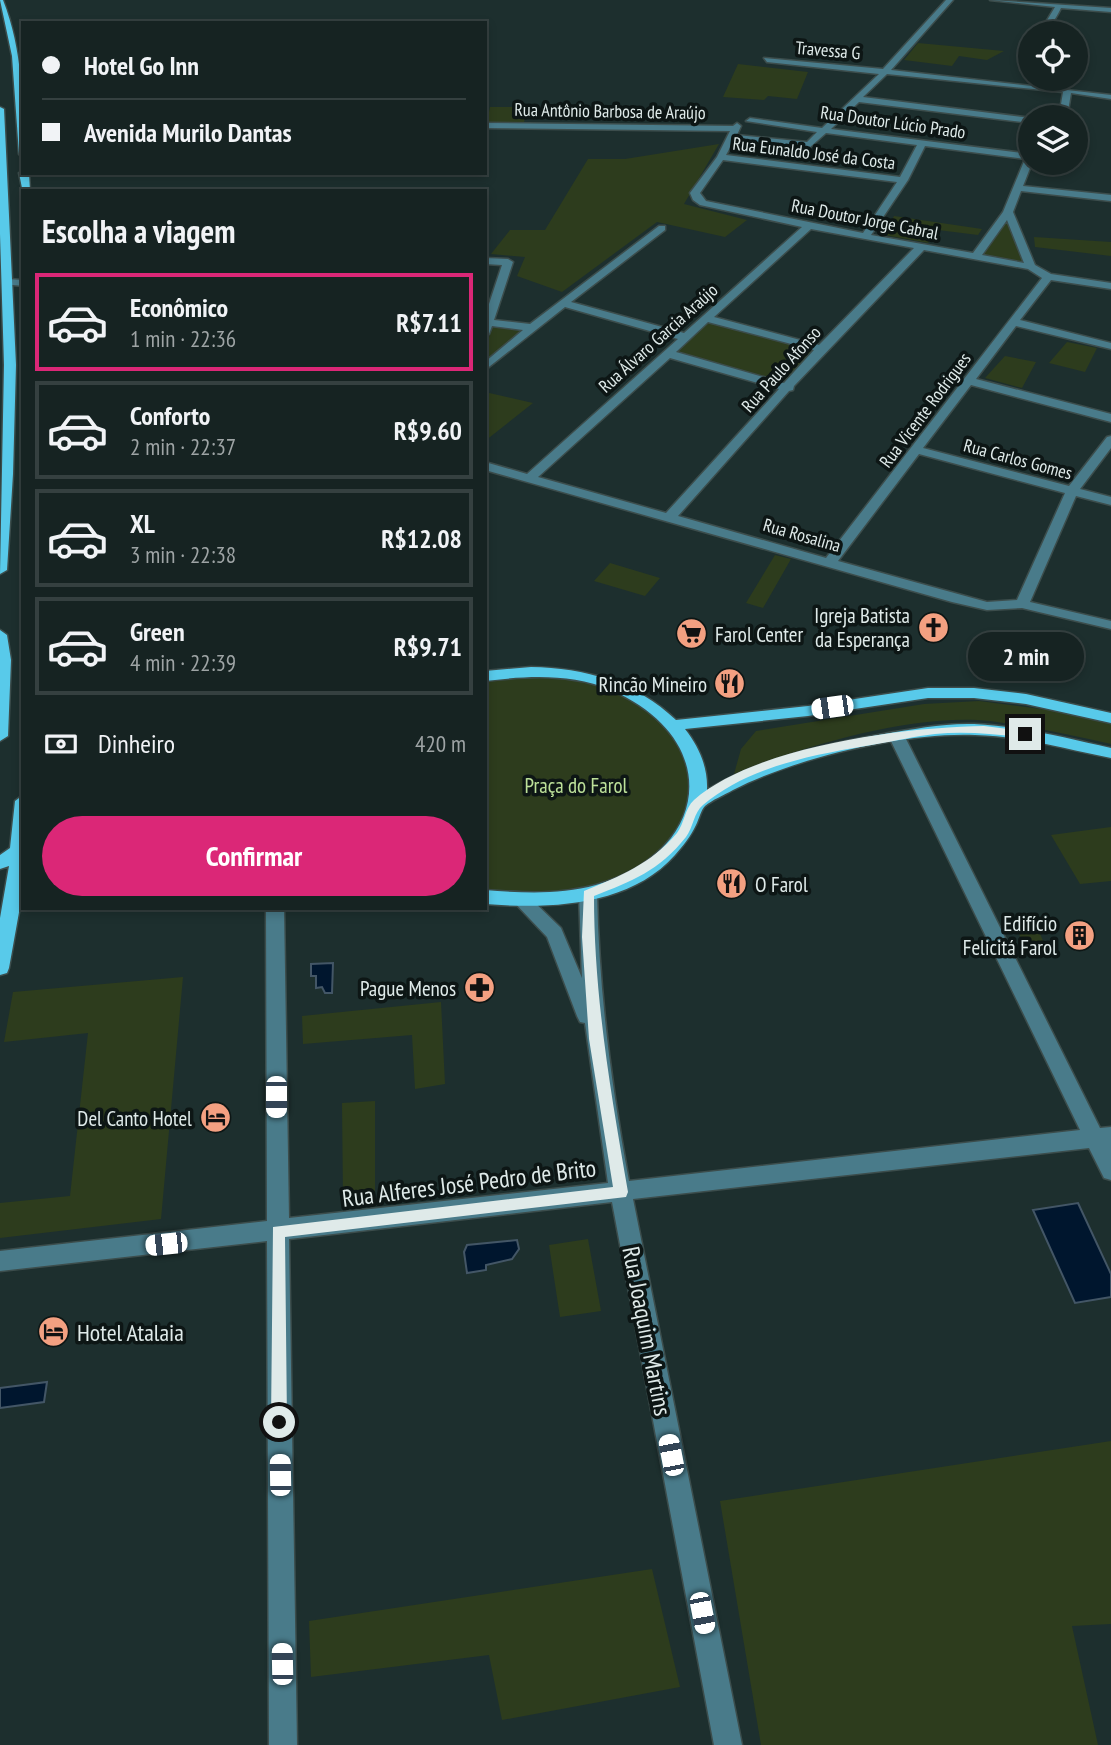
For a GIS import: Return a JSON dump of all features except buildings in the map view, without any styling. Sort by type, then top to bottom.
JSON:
[{"type":"main road","points":[[1,0],[7,15],[20,86],[21,109]]},
{"type":"main road","points":[[0,109],[8,282],[9,379],[7,474],[0,570]]},
{"type":"main road","points":[[9,379],[21,376]]},
{"type":"main road","points":[[0,635],[4,660],[0,736]]},
{"type":"main road","points":[[487,676],[517,671],[558,672],[598,679],[634,693],[675,725],[687,742],[699,775],[696,804],[684,832],[660,858],[640,873],[588,894],[522,901],[487,897]]},
{"type":"main road","points":[[675,725],[808,711],[928,693],[974,693],[1026,699],[1111,718]]},
{"type":"main road","points":[[696,804],[733,781],[763,768],[821,750],[935,730],[984,730],[1025,734],[1111,753]]},
{"type":"main road","points":[[0,968],[10,869],[20,850]]},
{"type":"street","points":[[824,129],[886,71],[950,0]]},
{"type":"street","points":[[993,0],[1111,10]]},
{"type":"street","points":[[1050,21],[1059,6]]},
{"type":"street","name":"Travessa G","points":[[767,60],[1018,85]]},
{"type":"street","name":"Travessa G","points":[[1073,91],[1111,97]]},
{"type":"street","points":[[856,99],[1018,119]]},
{"type":"street","name":"Rua Doutor Lúcio Prado","points":[[750,121],[1018,155]]},
{"type":"street","name":"Rua Antônio Barbosa de Araújo","points":[[487,125],[734,131],[809,145],[824,129]]},
{"type":"street","name":"Rua Doutor Jorge Cabral","points":[[734,131],[721,158],[695,193],[696,198],[712,206],[1031,267],[1048,277],[1111,286]]},
{"type":"street","points":[[865,237],[903,180],[922,143]]},
{"type":"street","name":"Rua Eunaldo José da Costa","points":[[721,158],[903,180]]},
{"type":"street","points":[[975,257],[1008,212],[1022,175]]},
{"type":"street","points":[[1017,188],[1111,198]]},
{"type":"street","points":[[1008,212],[1031,267]]},
{"type":"street","name":"Rua Álvaro Garcia Araújo","points":[[531,477],[809,226]]},
{"type":"street","points":[[487,365],[563,303],[662,228]]},
{"type":"street","name":"Rua Paulo Afonso","points":[[670,517],[789,388],[821,349],[921,247]]},
{"type":"street","points":[[487,261],[508,262],[487,324]]},
{"type":"street","name":"Rua Vicente Rodrigues","points":[[830,563],[1048,277]]},
{"type":"street","points":[[8,282],[21,284]]},
{"type":"street","points":[[563,303],[684,337]]},
{"type":"street","points":[[704,318],[821,349]]},
{"type":"street","points":[[1014,322],[1111,346]]},
{"type":"street","points":[[487,327],[533,328]]},
{"type":"street","points":[[667,353],[789,388]]},
{"type":"street","points":[[969,381],[1111,418]]},
{"type":"street","points":[[1022,604],[1072,491],[1111,440]]},
{"type":"street","name":"Rua Carlos Gomes","points":[[916,450],[1111,501]]},
{"type":"street","name":"Rua Rosalina","points":[[487,466],[977,604],[1022,604],[1111,625]]},
{"type":"street","points":[[897,737],[1102,1137],[1111,1171]]},
{"type":"street","name":"Rua Joaquim Martins","points":[[588,894],[595,1039],[621,1192],[727,1745]]},
{"type":"street","name":"Rua Joaquim Martins","points":[[522,901],[546,921],[558,939],[595,1039]]},
{"type":"street","points":[[275,910],[283,1745]]},
{"type":"street","name":"Rua Alferes José Pedro de Brito","points":[[0,1261],[278,1232],[1102,1137]]},
{"type":"green space","points":[[918,43],[1004,51],[987,60],[959,56],[952,66],[904,60]]},
{"type":"green space","points":[[738,64],[808,72],[797,99],[768,96],[764,100],[723,97]]},
{"type":"green space","points":[[490,107],[528,107],[524,122],[487,122]]},
{"type":"green space","points":[[719,144],[684,204],[747,220],[725,237],[657,222],[562,292],[517,276],[525,257],[491,254],[510,230],[545,230],[588,159],[625,159]]},
{"type":"green space","points":[[1010,214],[1036,271],[980,259]]},
{"type":"green space","points":[[894,216],[982,229],[978,235],[938,230],[928,243],[884,235]]},
{"type":"green space","points":[[1034,237],[1111,242],[1111,256],[1035,247]]},
{"type":"green space","points":[[706,322],[817,351],[786,385],[673,352]]},
{"type":"green space","points":[[492,327],[524,331],[487,360],[487,344]]},
{"type":"green space","points":[[1067,342],[1097,348],[1085,372],[1049,363]]},
{"type":"green space","points":[[1005,356],[1036,362],[1022,388],[985,378]]},
{"type":"green space","points":[[487,392],[533,403],[487,439]]},
{"type":"green space","points":[[775,555],[791,559],[763,608],[746,603]]},
{"type":"green space","points":[[610,563],[660,578],[645,596],[594,581]]},
{"type":"green space","name":"Praça do Farol","points":[[517,671],[598,679],[675,725],[699,775],[677,841],[615,885],[522,901],[487,897],[487,676]]},
{"type":"green space","points":[[979,701],[1057,711],[1111,724],[1111,744],[990,721],[927,722],[859,734],[734,774],[741,749],[756,731],[924,704]]},
{"type":"green space","points":[[1111,827],[1111,881],[1080,884],[1051,835]]},
{"type":"green space","points":[[1016,927],[1037,927],[1048,952],[1028,955]]},
{"type":"green space","points":[[183,977],[161,1219],[0,1238],[0,1203],[70,1196],[88,1033],[4,1042],[13,992]]},
{"type":"green space","points":[[441,1002],[445,1084],[415,1089],[412,1035],[303,1044],[302,1016]]},
{"type":"green space","points":[[375,1101],[375,1195],[343,1200],[342,1103]]},
{"type":"green space","points":[[588,1239],[601,1311],[560,1317],[549,1245]]},
{"type":"green space","points":[[1111,1441],[1111,1624],[1072,1626],[1098,1745],[761,1745],[720,1501]]},
{"type":"green space","points":[[652,1569],[680,1687],[502,1720],[489,1655],[311,1677],[309,1621]]},
{"type":"water","points":[[333,963],[332,993],[325,993],[322,987],[316,988],[316,976],[311,976],[311,964]]},
{"type":"water","points":[[1078,1203],[1111,1274],[1111,1297],[1075,1303],[1033,1210]]},
{"type":"water","points":[[517,1240],[519,1249],[512,1259],[486,1265],[486,1270],[467,1273],[464,1252],[467,1245]]},
{"type":"water","points":[[47,1382],[44,1402],[0,1408],[0,1388]]},
{"type":"place","name":"Igreja Batista da Esperança","points":[[933,627]]},
{"type":"place","name":"Farol Center","points":[[692,634]]},
{"type":"place","name":"Rincão Mineiro","points":[[730,684]]},
{"type":"place","name":"O Farol","points":[[732,884]]},
{"type":"place","name":"Edifício Felicitá Farol","points":[[1080,935]]},
{"type":"place","name":"Pague Menos","points":[[479,988]]},
{"type":"place","name":"Del Canto Hotel","points":[[215,1118]]},
{"type":"place","name":"Hotel Atalaia","points":[[54,1332]]},
{"type":"route","points":[[279,1422],[278,1232],[621,1192],[595,1039],[588,894],[640,873],[677,841],[689,823],[696,804],[733,781],[763,768],[821,750],[935,730],[984,730],[1025,734]]}]
